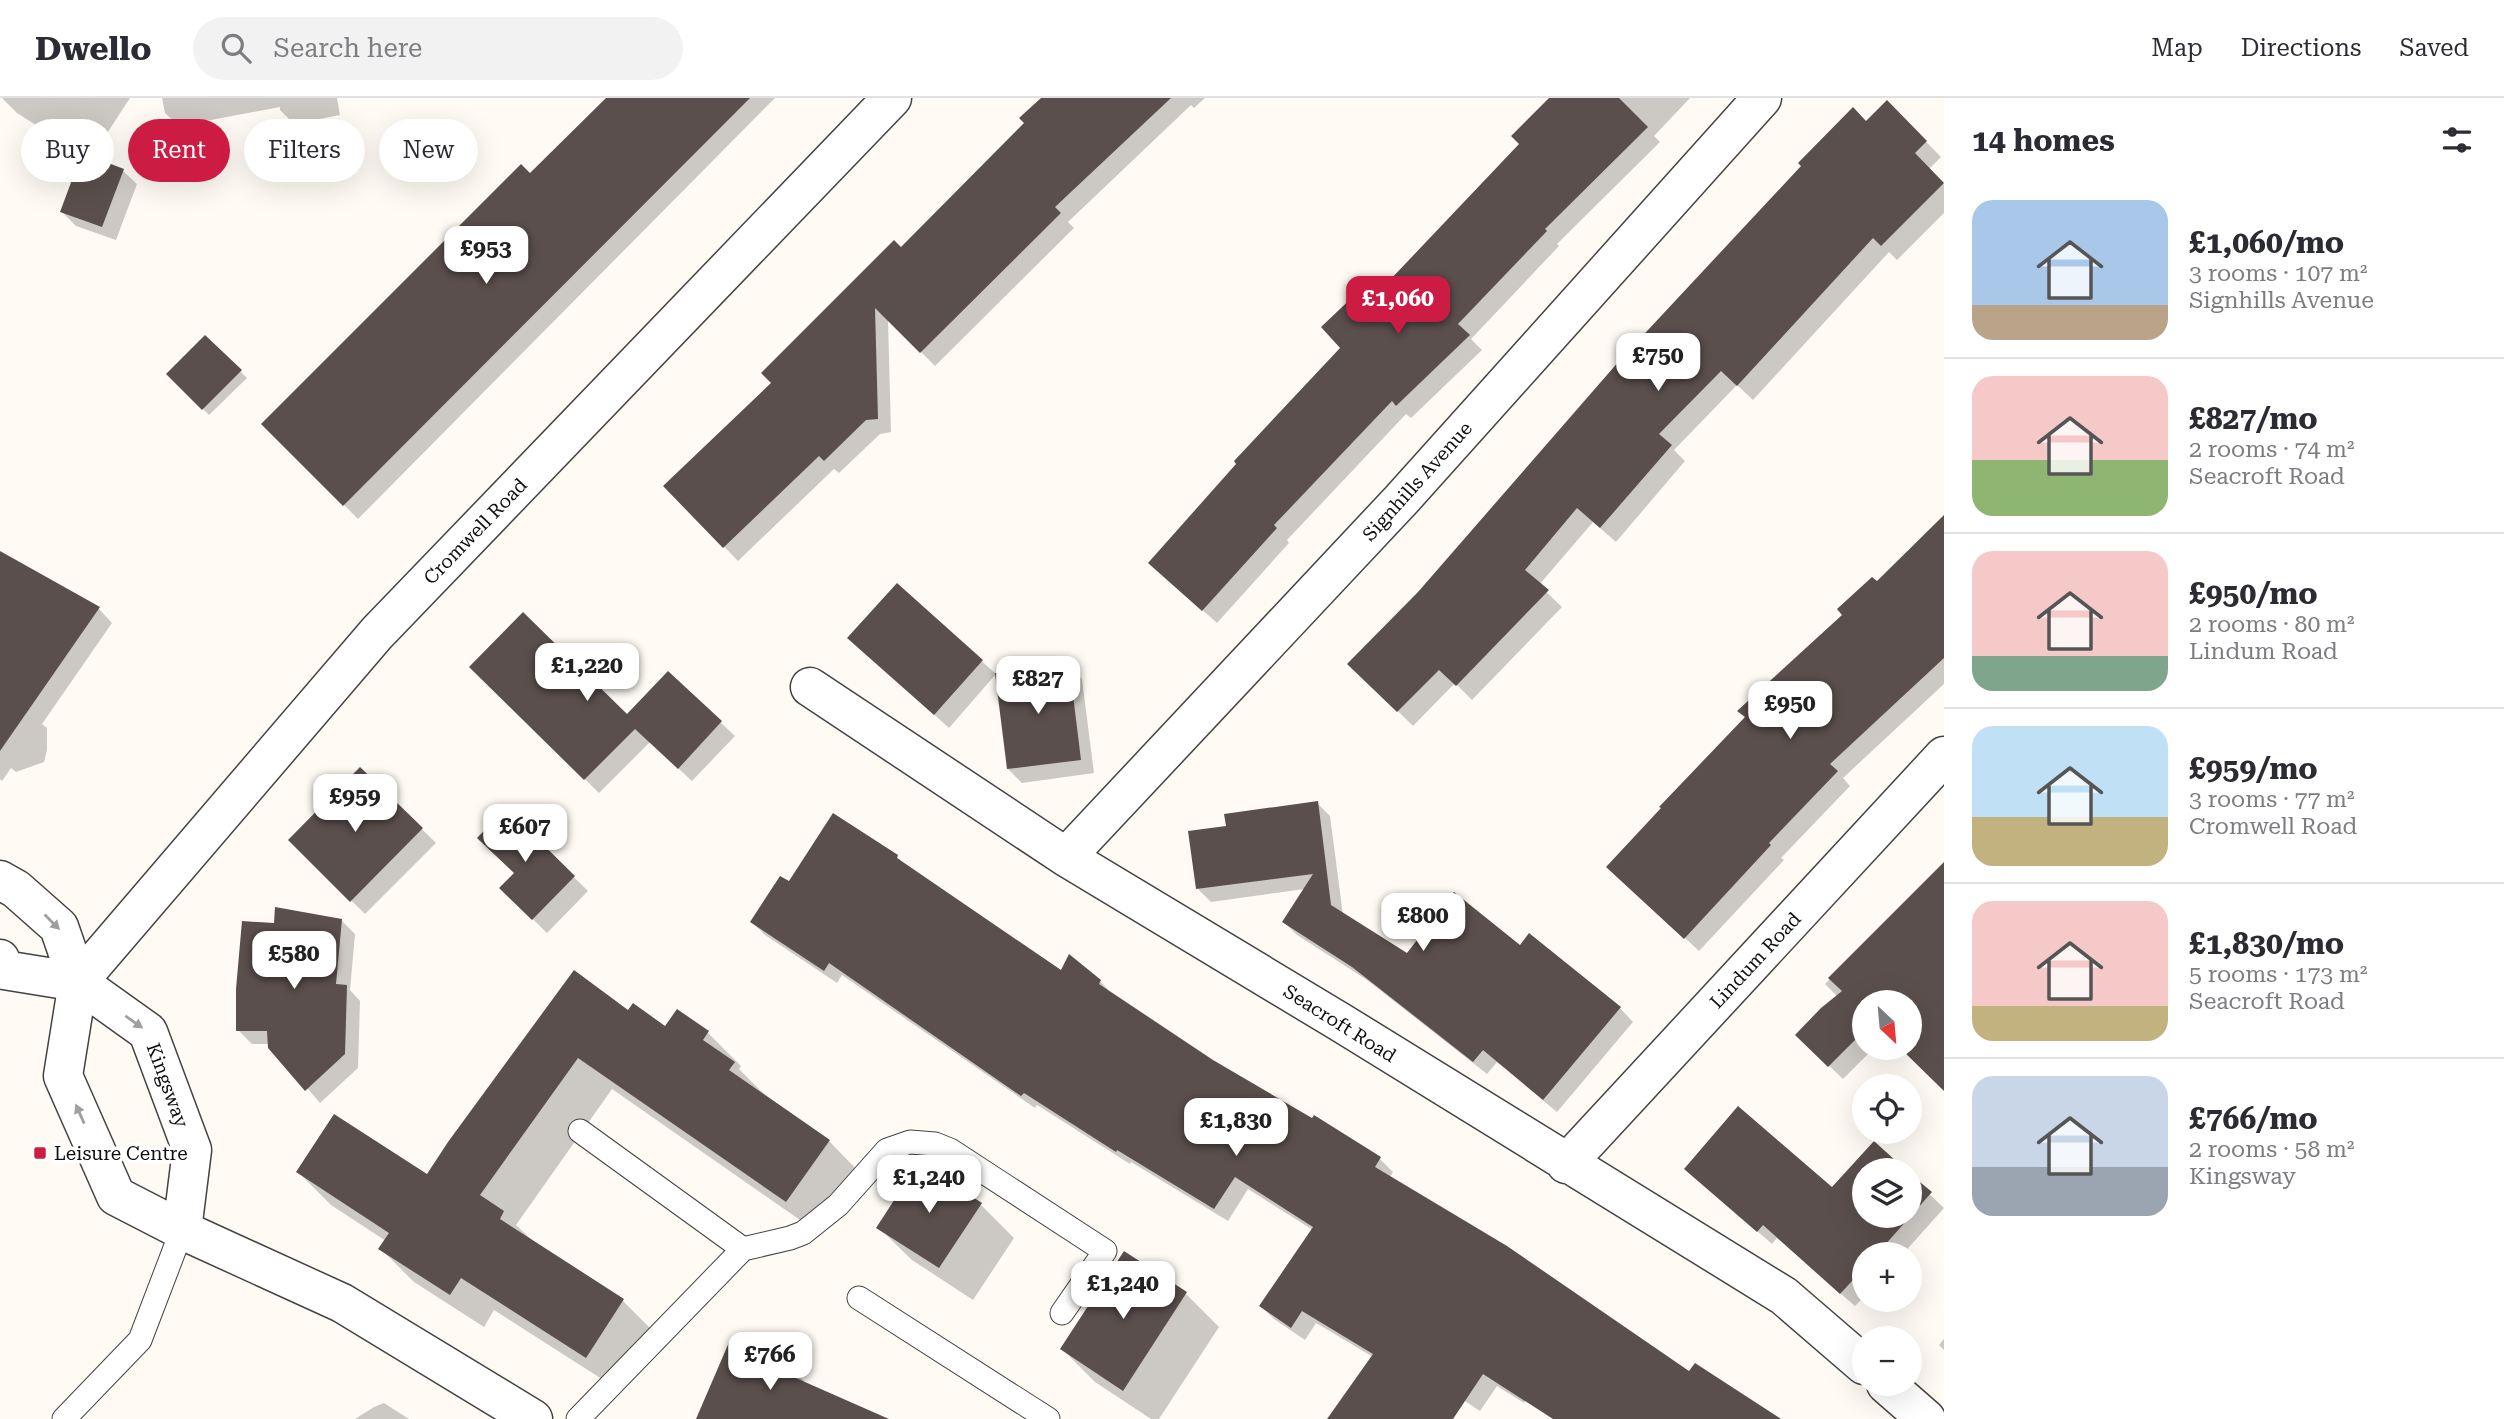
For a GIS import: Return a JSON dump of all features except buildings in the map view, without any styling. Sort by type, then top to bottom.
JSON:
[{"type":"street","name":"Cromwell Road","points":[[78,982],[377,634],[892,98]]},
{"type":"street","name":"Signhills Avenue","points":[[1066,857],[1402,499],[1762,98]]},
{"type":"street","name":"Seacroft Road","points":[[810,687],[1066,857],[1340,1022],[1566,1164],[1784,1296],[1852,1355]]},
{"type":"street","name":"Lindum Road","points":[[1566,1164],[1944,756]]},
{"type":"street","points":[[0,880],[16,890],[59,927],[78,982],[64,1076],[116,1196],[182,1230],[342,1303],[533,1419]]},
{"type":"street","points":[[0,959],[4,970],[78,982]]},
{"type":"street","name":"Kingsway","points":[[78,982],[148,1032],[192,1150],[182,1230]]},
{"type":"street","points":[[1900,1396],[1926,1419]]},
{"type":"lane","points":[[580,1131],[743,1249]]},
{"type":"lane","points":[[578,1419],[743,1249],[803,1233],[838,1205],[887,1150],[910,1142],[935,1144],[965,1158],[1105,1251],[1062,1313]]},
{"type":"lane","points":[[64,1419],[140,1340],[182,1230]]},
{"type":"lane","points":[[859,1298],[1048,1419]]},
{"type":"place","name":"Leisure Centre","points":[[40,1153]]}]
